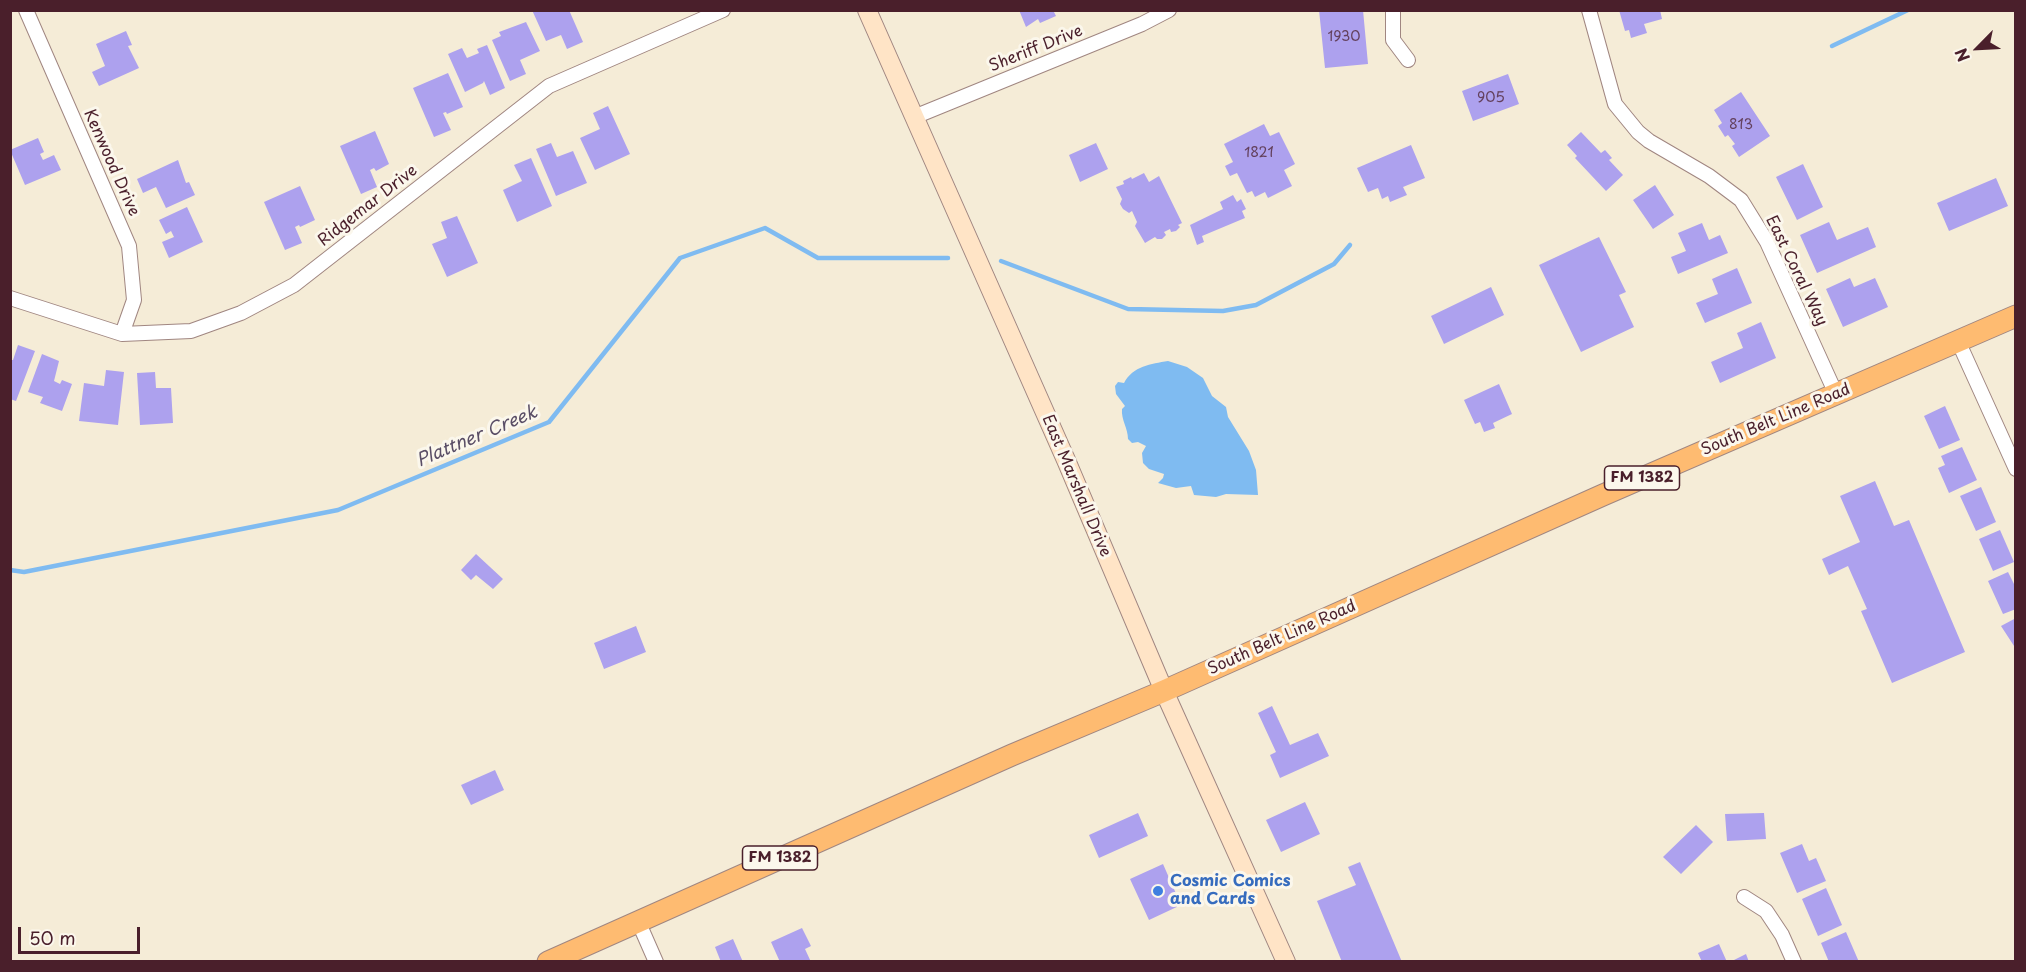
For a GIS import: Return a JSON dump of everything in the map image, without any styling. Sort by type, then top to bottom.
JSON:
[{"type":"main road","name":"South Belt Line Road","points":[[548,962],[1012,755],[1164,691],[1603,495],[2016,316]]},
{"type":"street","name":"Kenwood Drive","points":[[26,10],[129,246],[134,300],[122,334]]},
{"type":"street","name":"Ridgemar Drive","points":[[10,298],[122,334],[191,331],[241,313],[294,285],[549,86],[723,10]]},
{"type":"street","name":"East Marshall Drive","points":[[867,10],[1066,460],[1164,691],[1286,962]]},
{"type":"street","name":"Sheriff Drive","points":[[914,117],[1142,24],[1169,10]]},
{"type":"street","points":[[1393,10],[1394,40],[1408,60]]},
{"type":"street","name":"East Coral Way","points":[[1589,10],[1615,104],[1648,141],[1709,176],[1741,200],[1767,242],[1836,394]]},
{"type":"street","points":[[1958,341],[2016,470]]},
{"type":"street","points":[[1744,897],[1766,912],[1782,935],[1794,962]]},
{"type":"street","points":[[638,921],[656,962]]},
{"type":"water","points":[[1168,361],[1187,367],[1203,378],[1212,396],[1226,407],[1228,417],[1249,451],[1256,470],[1258,495],[1226,494],[1216,497],[1194,495],[1191,486],[1176,488],[1158,483],[1164,474],[1149,469],[1143,463],[1142,453],[1146,446],[1138,442],[1132,443],[1128,439],[1122,413],[1125,406],[1116,394],[1115,386],[1118,382],[1124,383],[1137,369]]},
{"type":"building","points":[[532,10],[569,10],[583,42],[567,49],[561,35],[546,41]]},
{"type":"building","points":[[1019,10],[1053,10],[1056,16],[1040,23],[1038,19],[1026,27]]},
{"type":"building","points":[[1319,10],[1363,10],[1368,64],[1325,68]]},
{"type":"building","points":[[1619,10],[1660,10],[1662,19],[1644,24],[1647,33],[1631,38],[1629,30],[1625,31]]},
{"type":"building","points":[[526,22],[540,51],[520,60],[526,74],[510,81],[492,40],[501,36],[499,32]]},
{"type":"building","points":[[126,31],[132,45],[128,46],[139,68],[99,86],[92,72],[105,66],[96,44]]},
{"type":"building","points":[[487,45],[505,88],[490,95],[484,81],[465,92],[448,54],[462,48],[467,58],[479,53],[477,49]]},
{"type":"building","points":[[448,73],[463,107],[447,114],[443,113],[451,130],[434,137],[413,88]]},
{"type":"building","points":[[1508,74],[1519,104],[1473,121],[1462,91]]},
{"type":"building","points":[[1741,92],[1770,136],[1739,157],[1732,146],[1735,144],[1728,135],[1725,137],[1718,126],[1722,123],[1714,110]]},
{"type":"building","points":[[608,106],[630,154],[595,170],[580,138],[600,129],[593,113]]},
{"type":"building","points":[[1264,124],[1270,136],[1279,132],[1295,164],[1284,170],[1292,186],[1268,198],[1265,192],[1255,197],[1252,191],[1247,193],[1237,173],[1230,176],[1225,166],[1233,162],[1224,144]]},
{"type":"building","points":[[375,131],[389,164],[376,171],[374,168],[370,170],[377,187],[361,194],[340,146]]},
{"type":"building","points":[[1581,132],[1601,153],[1605,150],[1612,158],[1609,160],[1623,175],[1606,191],[1575,158],[1577,156],[1567,145]]},
{"type":"building","points":[[38,138],[44,152],[40,154],[43,160],[54,155],[61,170],[25,185],[10,150]]},
{"type":"building","points":[[551,143],[557,157],[573,151],[587,183],[556,196],[536,149]]},
{"type":"building","points":[[1096,143],[1108,169],[1080,182],[1069,155]]},
{"type":"building","points":[[1411,145],[1425,178],[1403,187],[1407,195],[1390,202],[1388,196],[1382,199],[1378,188],[1368,192],[1357,168]]},
{"type":"building","points":[[531,158],[552,206],[517,222],[503,190],[522,181],[514,165]]},
{"type":"building","points":[[178,160],[186,183],[189,182],[195,195],[166,208],[156,187],[143,193],[137,179]]},
{"type":"building","points":[[1803,164],[1823,207],[1797,220],[1776,177]]},
{"type":"building","points":[[1144,173],[1149,182],[1159,176],[1182,223],[1178,225],[1180,227],[1176,231],[1171,232],[1170,229],[1164,232],[1166,235],[1162,239],[1155,237],[1145,243],[1135,226],[1137,222],[1132,211],[1129,213],[1120,204],[1122,199],[1116,187],[1124,184],[1123,181],[1131,177],[1132,179]]},
{"type":"building","points":[[1996,178],[2008,206],[1949,231],[1937,203]]},
{"type":"building","points":[[1655,185],[1674,215],[1653,229],[1633,200]]},
{"type":"building","points":[[300,186],[315,220],[295,227],[302,243],[285,250],[264,202]]},
{"type":"building","points":[[1233,195],[1237,202],[1241,199],[1246,209],[1242,211],[1245,218],[1202,236],[1204,242],[1197,245],[1190,225],[1223,209],[1220,202]]},
{"type":"building","points":[[187,207],[203,242],[169,258],[162,242],[174,237],[171,231],[166,234],[159,220]]},
{"type":"building","points":[[457,216],[478,263],[447,277],[432,244],[447,238],[441,222]]},
{"type":"building","points":[[1829,222],[1837,240],[1868,227],[1876,247],[1817,273],[1800,235]]},
{"type":"building","points":[[1702,223],[1709,240],[1720,235],[1728,253],[1678,274],[1671,257],[1686,251],[1678,233]]},
{"type":"building","points":[[1599,237],[1626,292],[1619,295],[1634,327],[1581,352],[1539,265]]},
{"type":"building","points":[[1737,268],[1752,303],[1705,323],[1696,303],[1718,294],[1712,279]]},
{"type":"building","points":[[1850,278],[1854,287],[1875,278],[1888,307],[1843,327],[1826,289]]},
{"type":"building","points":[[1491,287],[1504,315],[1444,344],[1431,316]]},
{"type":"building","points":[[1761,322],[1776,358],[1720,383],[1711,362],[1743,348],[1737,333]]},
{"type":"building","points":[[18,345],[35,351],[16,401],[10,399],[10,360],[13,360]]},
{"type":"building","points":[[42,354],[59,361],[54,381],[60,384],[62,380],[72,384],[62,411],[40,403],[43,397],[28,392]]},
{"type":"building","points":[[106,370],[124,372],[118,425],[79,421],[84,383],[104,386]]},
{"type":"building","points":[[155,372],[156,388],[171,388],[173,423],[140,425],[137,373]]},
{"type":"building","points":[[1499,384],[1512,414],[1493,423],[1495,428],[1484,432],[1480,422],[1475,424],[1464,400]]},
{"type":"building","points":[[1945,406],[1960,440],[1939,449],[1924,416]]},
{"type":"building","points":[[1962,447],[1977,480],[1949,493],[1938,468],[1945,465],[1941,456]]},
{"type":"building","points":[[1875,481],[1894,526],[1909,520],[1965,652],[1892,683],[1861,611],[1867,609],[1848,566],[1829,575],[1822,559],[1860,542],[1840,496]]},
{"type":"building","points":[[1981,487],[1996,522],[1976,531],[1960,496]]},
{"type":"building","points":[[2000,530],[2014,562],[1993,571],[1979,539]]},
{"type":"building","points":[[476,554],[503,579],[493,589],[476,575],[471,580],[461,570]]},
{"type":"building","points":[[2008,572],[2016,588],[2016,609],[2003,614],[1988,581]]},
{"type":"building","points":[[2016,618],[2016,649],[2001,626]]},
{"type":"building","points":[[636,626],[646,652],[604,669],[594,643]]},
{"type":"building","points":[[1272,706],[1290,745],[1318,733],[1329,756],[1280,778],[1270,755],[1276,752],[1258,713]]},
{"type":"building","points":[[495,770],[504,790],[471,805],[461,785]]},
{"type":"building","points":[[1305,802],[1320,834],[1281,852],[1266,820]]},
{"type":"building","points":[[1138,813],[1148,836],[1099,858],[1089,835]]},
{"type":"building","points":[[1764,813],[1766,839],[1727,841],[1725,814]]},
{"type":"building","points":[[1696,825],[1713,842],[1681,874],[1663,857]]},
{"type":"building","points":[[1802,844],[1809,861],[1816,858],[1826,881],[1797,893],[1780,853]]},
{"type":"building","points":[[1360,862],[1402,962],[1359,962],[1358,960],[1342,962],[1317,901],[1356,885],[1348,867]]},
{"type":"building","points":[[1163,864],[1181,905],[1149,920],[1130,879]]},
{"type":"building","points":[[1826,888],[1842,925],[1818,936],[1802,899]]},
{"type":"building","points":[[802,928],[811,946],[805,949],[811,962],[780,962],[771,942]]},
{"type":"building","points":[[1846,932],[1859,962],[1829,962],[1821,943]]},
{"type":"building","points":[[733,939],[743,962],[721,962],[715,947]]},
{"type":"building","points":[[1719,944],[1727,962],[1702,962],[1698,953]]},
{"type":"building","points":[[1746,954],[1749,962],[1730,962]]},
{"type":"waterway","name":"Plattner Creek","points":[[1832,46],[1908,10]]},
{"type":"waterway","name":"Plattner Creek","points":[[10,570],[24,572],[338,510],[549,422],[680,258],[765,228],[818,258],[948,258]]},
{"type":"waterway","name":"Plattner Creek","points":[[1001,261],[1128,309],[1223,311],[1256,305],[1334,264],[1350,245]]},
{"type":"place","name":"Cosmic Comics and Cards","points":[[1158,891]]}]
